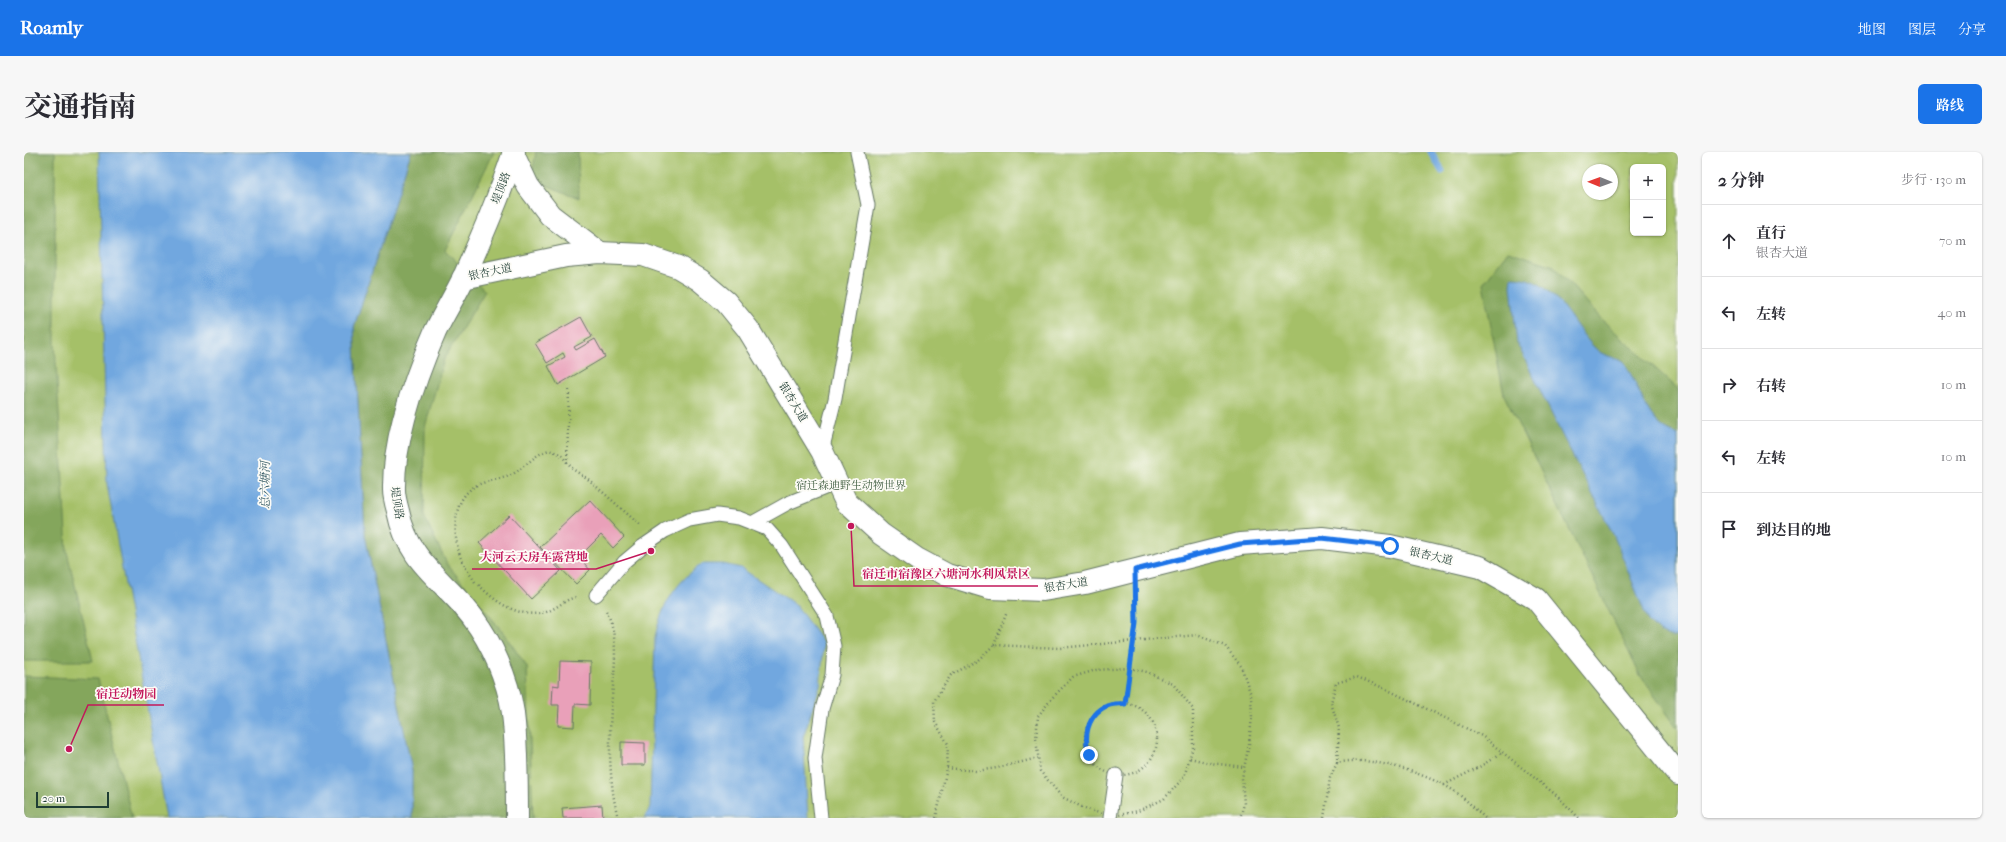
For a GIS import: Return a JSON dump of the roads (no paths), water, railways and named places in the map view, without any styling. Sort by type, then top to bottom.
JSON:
[{"type":"street","points":[[513,153],[528,186],[550,216],[600,253]]},
{"type":"street","name":"堤顶路","points":[[513,153],[504,183],[463,278],[436,332],[409,400],[395,464],[394,491],[400,522],[408,543],[419,560],[453,595],[480,628],[503,674],[514,722],[517,818]]},
{"type":"street","name":"银杏大道","points":[[463,278],[566,256],[600,253],[643,255],[678,267],[700,280],[726,302],[748,329],[822,451],[846,502],[881,534],[917,560],[947,575],[990,588],[1043,590],[1085,583],[1240,544],[1322,538],[1390,546],[1480,567],[1536,599],[1678,774]]},
{"type":"lane","points":[[822,451],[835,399],[868,205],[857,152]]},
{"type":"lane","points":[[752,523],[788,503],[837,483]]},
{"type":"lane","points":[[596,595],[624,562],[665,530],[689,520],[717,515],[739,518],[767,529],[782,546],[809,586],[826,616],[834,646],[832,675],[822,710],[815,758],[821,818]]},
{"type":"lane","points":[[1110,817],[1116,775]]},
{"type":"water","name":"总六塘河","points":[[99,152],[411,152],[354,327],[365,535],[412,771],[412,818],[167,818],[107,484]]},
{"type":"water","points":[[1512,277],[1527,279],[1540,285],[1551,293],[1597,350],[1624,363],[1642,399],[1657,422],[1664,428],[1678,435],[1678,636],[1673,637],[1659,632],[1648,621],[1614,536],[1517,343],[1511,286]]},
{"type":"water","points":[[702,564],[723,564],[741,568],[796,605],[824,644],[820,686],[803,737],[808,818],[645,818],[650,807],[655,637],[658,625],[671,596],[684,579]]},
{"type":"waterway","points":[[1431,152],[1442,171]]},
{"type":"place","name":"宿迁市宿豫区六塘河水利风景区","points":[[851,526]]},
{"type":"place","name":"大河云天房车露营地","points":[[651,551]]},
{"type":"place","name":"宿迁动物园","points":[[69,749]]},
{"type":"park label","name":"宿迁森迪野生动物世界","points":[[851,485]]}]
